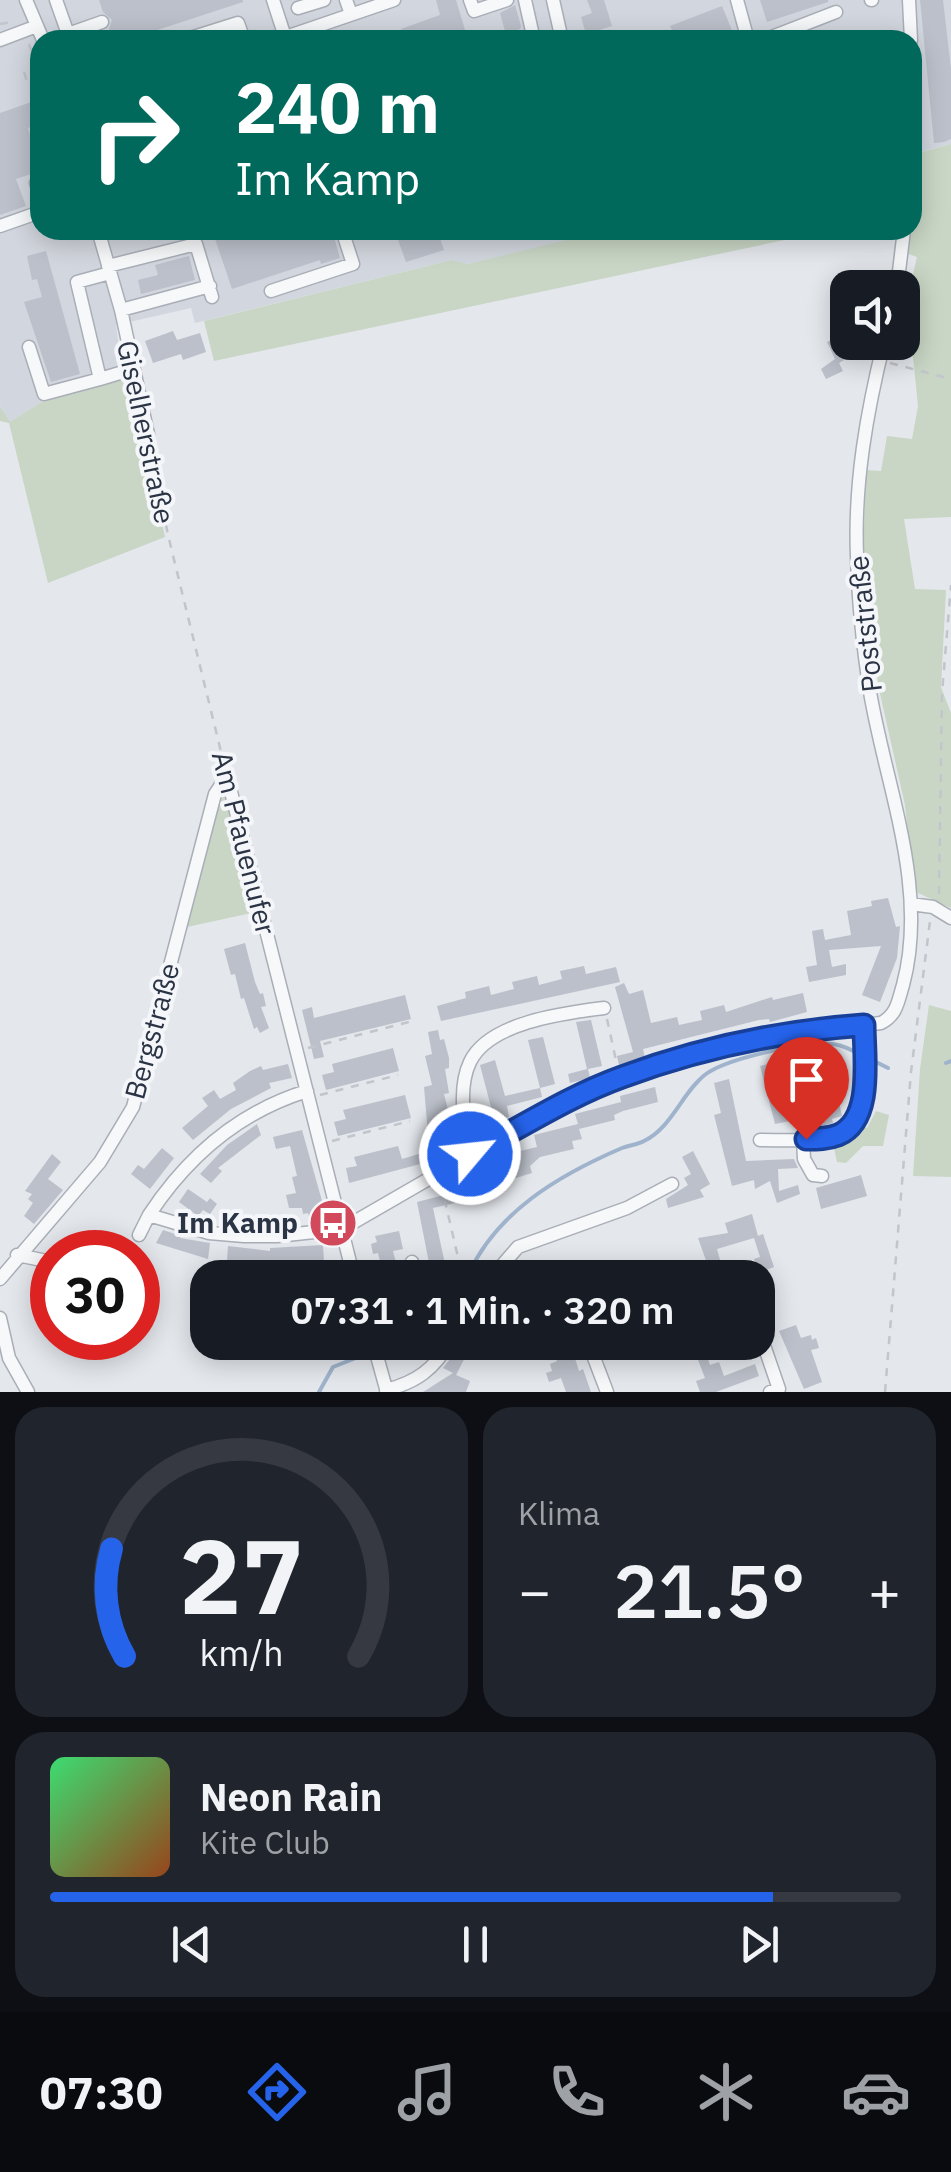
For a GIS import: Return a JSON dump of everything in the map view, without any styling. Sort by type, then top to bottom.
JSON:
[{"type":"street","points":[[26,0],[39,30]]},
{"type":"street","points":[[56,0],[67,30]]},
{"type":"street","points":[[273,0],[281,30]]},
{"type":"street","points":[[298,8],[328,0],[348,15]]},
{"type":"street","points":[[346,0],[348,15]]},
{"type":"street","points":[[307,30],[394,0]]},
{"type":"street","points":[[470,0],[474,11],[507,0]]},
{"type":"street","points":[[525,0],[532,30]]},
{"type":"street","points":[[554,0],[560,30]]},
{"type":"street","points":[[737,0],[746,30]]},
{"type":"street","points":[[910,0],[911,30]]},
{"type":"street","points":[[790,30],[836,12]]},
{"type":"street","points":[[79,30],[102,22]]},
{"type":"street","points":[[214,30],[238,22],[241,30]]},
{"type":"street","points":[[0,40],[30,35]]},
{"type":"street","points":[[0,226],[30,216]]},
{"type":"street","name":"Giselherstraße","points":[[101,240],[148,434]]},
{"type":"street","points":[[270,291],[352,264],[345,240]]},
{"type":"street","points":[[900,270],[903,240]]},
{"type":"street","points":[[100,378],[77,282],[196,244],[211,292],[120,310]]},
{"type":"street","points":[[29,347],[44,394],[134,369]]},
{"type":"street","name":"Poststraße","points":[[864,1025],[881,1023],[893,1015],[907,970],[911,904],[897,809],[870,691],[857,558],[860,476],[880,360]]},
{"type":"street","name":"Am Pfauenufer","points":[[226,776],[350,1260]]},
{"type":"street","name":"Bergstraße","points":[[0,1279],[100,1162],[132,1107],[216,794],[226,776]]},
{"type":"street","points":[[911,904],[934,908],[951,918]]},
{"type":"street","points":[[470,1154],[464,1096],[466,1077],[476,1052],[516,1027],[561,1014],[604,1008]]},
{"type":"street","points":[[149,1215],[209,1232],[244,1236],[342,1229],[470,1154],[620,1078],[686,1056],[758,1039],[864,1025],[862,1102],[852,1124],[835,1136],[760,1140]]},
{"type":"street","points":[[142,1230],[170,1184],[209,1143],[267,1106],[308,1094]]},
{"type":"street","points":[[802,1139],[806,1164],[814,1175],[822,1176]]},
{"type":"street","points":[[507,1260],[518,1247],[627,1208],[672,1184]]},
{"type":"street","points":[[17,1255],[30,1258]]},
{"type":"street","points":[[0,1318],[10,1358],[28,1392]]},
{"type":"street","points":[[378,1360],[387,1391],[405,1386],[440,1360]]},
{"type":"street","points":[[595,1360],[607,1392]]},
{"type":"street","points":[[769,1360],[779,1389],[770,1392]]},
{"type":"path","points":[[27,39],[30,48]]},
{"type":"path","points":[[24,72],[30,86]]},
{"type":"path","points":[[880,360],[951,379]]},
{"type":"path","name":"Giselherstraße","points":[[148,434],[192,634]]},
{"type":"path","points":[[885,1392],[911,1072],[941,881],[938,809],[951,585]]},
{"type":"path","name":"Am Pfauenufer","points":[[192,634],[226,776]]},
{"type":"path","points":[[297,1051],[409,1022]]},
{"type":"path","points":[[608,1024],[620,1078]]},
{"type":"path","points":[[308,1094],[398,1075]]},
{"type":"path","points":[[321,1144],[410,1121]]},
{"type":"path","points":[[438,1173],[459,1260]]},
{"type":"shaded area","points":[[0,0],[951,0],[951,144],[922,152],[922,30],[30,30],[30,240],[572,240],[468,264],[452,260],[195,323],[191,308],[116,325],[123,378],[40,403],[9,423],[0,405]]},
{"type":"green space","points":[[951,144],[951,517],[904,519],[915,589],[946,590],[941,687],[951,713],[951,908],[918,893],[913,883],[905,805],[879,689],[863,561],[866,470],[881,471],[887,436],[912,439],[918,406],[913,360],[920,360],[920,270],[914,270],[917,257],[906,253],[907,240],[922,240],[922,152]]},
{"type":"green space","points":[[566,240],[785,240],[214,361],[204,321],[452,260],[468,264]]},
{"type":"green space","points":[[123,378],[126,396],[142,429],[165,537],[48,583],[9,423],[0,421],[0,406],[10,422],[40,403]]},
{"type":"green space","points":[[219,796],[225,796],[230,803],[256,912],[187,927]]},
{"type":"green space","points":[[929,1005],[951,1011],[951,1177],[913,1176]]},
{"type":"green space","points":[[876,1111],[889,1115],[883,1146],[863,1146],[846,1163],[837,1162],[833,1143],[860,1125],[867,1128]]},
{"type":"building","points":[[99,0],[243,0],[157,30],[109,30],[112,20],[103,12]]},
{"type":"building","points":[[436,0],[456,0],[465,30],[401,30],[401,29],[440,15]]},
{"type":"building","points":[[587,0],[604,0],[612,26],[585,30],[581,17],[592,13]]},
{"type":"building","points":[[760,0],[828,0],[828,2],[767,22]]},
{"type":"building","points":[[920,0],[943,0],[951,69],[951,139],[944,142],[934,143]]},
{"type":"building","points":[[515,5],[520,29],[505,30],[500,13]]},
{"type":"building","points":[[722,6],[732,30],[672,30],[670,26]]},
{"type":"building","points":[[30,102],[30,174],[16,179],[26,206],[0,215],[0,113]]},
{"type":"building","points":[[215,240],[335,240],[340,258],[321,264],[320,260],[232,289]]},
{"type":"building","points":[[398,240],[440,240],[444,250],[406,262]]},
{"type":"building","points":[[46,251],[80,374],[51,382],[24,302],[42,297],[37,279],[32,280],[27,256]]},
{"type":"building","points":[[189,256],[195,280],[141,294],[138,280],[158,275],[155,265]]},
{"type":"building","points":[[173,331],[177,340],[200,333],[206,352],[183,360],[181,354],[153,363],[145,341]]},
{"type":"building","points":[[834,360],[844,360],[839,363],[843,371],[826,379],[821,369]]},
{"type":"building","points":[[888,898],[896,927],[900,926],[897,958],[880,1002],[862,995],[881,946],[829,950],[832,967],[846,964],[846,975],[809,982],[806,967],[817,965],[812,931],[823,929],[825,940],[851,935],[847,911]]},
{"type":"building","points":[[245,943],[266,1006],[261,1007],[269,1028],[260,1033],[257,1027],[254,1029],[244,998],[241,999],[224,949]]},
{"type":"building","points":[[584,966],[586,974],[616,967],[620,982],[441,1021],[437,1006],[466,998],[465,992],[489,986],[491,995],[514,989],[512,982],[537,976],[539,985],[562,979],[560,971]]},
{"type":"building","points":[[624,983],[629,994],[643,990],[651,1023],[677,1017],[679,1025],[702,1020],[700,1011],[724,1005],[726,1012],[772,997],[773,1000],[803,993],[807,1012],[643,1049],[645,1058],[619,1065],[617,1056],[633,1052],[615,987]]},
{"type":"building","points":[[405,995],[411,1019],[320,1041],[324,1057],[314,1059],[302,1010],[312,1007],[314,1018]]},
{"type":"building","points":[[591,1020],[602,1066],[588,1069],[590,1078],[570,1083],[568,1074],[587,1069],[576,1022]]},
{"type":"building","points":[[438,1030],[449,1058],[449,1068],[445,1069],[449,1093],[444,1094],[451,1148],[434,1152],[428,1134],[424,1087],[432,1085],[425,1056],[432,1054],[428,1032]]},
{"type":"building","points":[[543,1037],[555,1084],[540,1088],[528,1040]]},
{"type":"building","points":[[393,1048],[399,1071],[326,1090],[322,1075],[334,1072],[332,1064]]},
{"type":"building","points":[[828,1052],[842,1116],[832,1119],[833,1123],[809,1129],[806,1120],[826,1115],[812,1056]]},
{"type":"building","points":[[495,1060],[505,1096],[540,1088],[542,1097],[507,1106],[509,1117],[489,1122],[486,1113],[492,1111],[480,1065]]},
{"type":"building","points":[[776,1062],[790,1121],[775,1124],[760,1066]]},
{"type":"building","points":[[288,1064],[292,1078],[269,1083],[271,1088],[231,1109],[193,1140],[182,1128],[208,1106],[202,1098],[214,1090],[220,1099],[236,1090],[233,1083],[250,1071]]},
{"type":"building","points":[[729,1079],[746,1161],[794,1159],[798,1168],[778,1169],[779,1191],[798,1185],[800,1194],[777,1203],[770,1181],[755,1189],[754,1180],[732,1186],[714,1115],[721,1113],[714,1083]]},
{"type":"building","points":[[655,1087],[658,1102],[623,1111],[614,1115],[615,1120],[579,1129],[582,1139],[572,1141],[574,1149],[540,1157],[530,1166],[532,1173],[454,1197],[455,1203],[433,1208],[444,1260],[428,1260],[417,1202],[452,1193],[449,1182],[494,1171],[491,1158],[537,1147],[534,1135],[578,1124],[575,1114],[621,1102],[620,1096]]},
{"type":"building","points":[[405,1095],[411,1118],[338,1136],[334,1122],[346,1119],[343,1110]]},
{"type":"building","points":[[257,1124],[261,1135],[218,1168],[222,1171],[211,1183],[200,1174],[227,1145]]},
{"type":"building","points":[[302,1130],[326,1215],[310,1219],[302,1208],[289,1208],[286,1195],[296,1193],[292,1177],[297,1176],[290,1146],[276,1149],[273,1137]]},
{"type":"building","points":[[398,1146],[402,1159],[422,1153],[424,1163],[349,1183],[346,1168],[357,1166],[354,1157]]},
{"type":"building","points":[[162,1148],[174,1158],[150,1189],[131,1174],[138,1165],[144,1169]]},
{"type":"building","points":[[693,1151],[710,1184],[700,1190],[704,1197],[668,1208],[666,1199],[688,1185],[684,1178],[691,1174],[682,1157]]},
{"type":"building","points":[[52,1154],[61,1162],[48,1179],[63,1190],[34,1224],[24,1216],[33,1203],[28,1199],[32,1194],[25,1191]]},
{"type":"building","points":[[861,1175],[867,1196],[821,1209],[816,1188]]},
{"type":"building","points":[[188,1189],[217,1204],[210,1214],[203,1210],[198,1216],[179,1202]]},
{"type":"building","points":[[752,1214],[758,1236],[763,1234],[772,1260],[754,1260],[760,1257],[754,1238],[717,1249],[720,1260],[706,1260],[698,1238],[728,1233],[725,1223]]},
{"type":"building","points":[[163,1230],[180,1238],[210,1243],[208,1259],[160,1244]]},
{"type":"building","points":[[399,1231],[403,1249],[393,1251],[395,1260],[380,1260],[378,1253],[373,1254],[371,1244],[377,1242],[375,1236]]},
{"type":"building","points":[[323,1245],[324,1260],[227,1260],[228,1246]]},
{"type":"building","points":[[796,1325],[801,1338],[811,1335],[819,1348],[811,1350],[822,1382],[804,1389],[779,1331]]},
{"type":"building","points":[[449,1360],[464,1360],[456,1375],[470,1381],[466,1392],[423,1392],[453,1373],[443,1368]]},
{"type":"building","points":[[576,1360],[591,1392],[566,1392],[561,1378],[549,1382],[546,1373],[552,1371],[550,1364]]},
{"type":"building","points":[[698,1360],[708,1360],[710,1365],[719,1362],[724,1376],[755,1364],[759,1376],[716,1392],[700,1392],[696,1381],[705,1378]]},
{"type":"waterway","points":[[476,1260],[511,1215],[531,1199],[575,1171],[653,1135],[698,1081],[717,1068],[805,1045],[837,1045],[861,1055]]},
{"type":"waterway","points":[[870,1059],[888,1068]]},
{"type":"waterway","points":[[946,1063],[951,1061]]},
{"type":"waterway","points":[[319,1392],[333,1367],[351,1360]]},
{"type":"place","name":"Im Kamp","points":[[333,1223]]},
{"type":"route","points":[[470,1154],[620,1078],[686,1056],[774,1035],[864,1025],[862,1102],[858,1117],[841,1134],[806,1139]]}]
